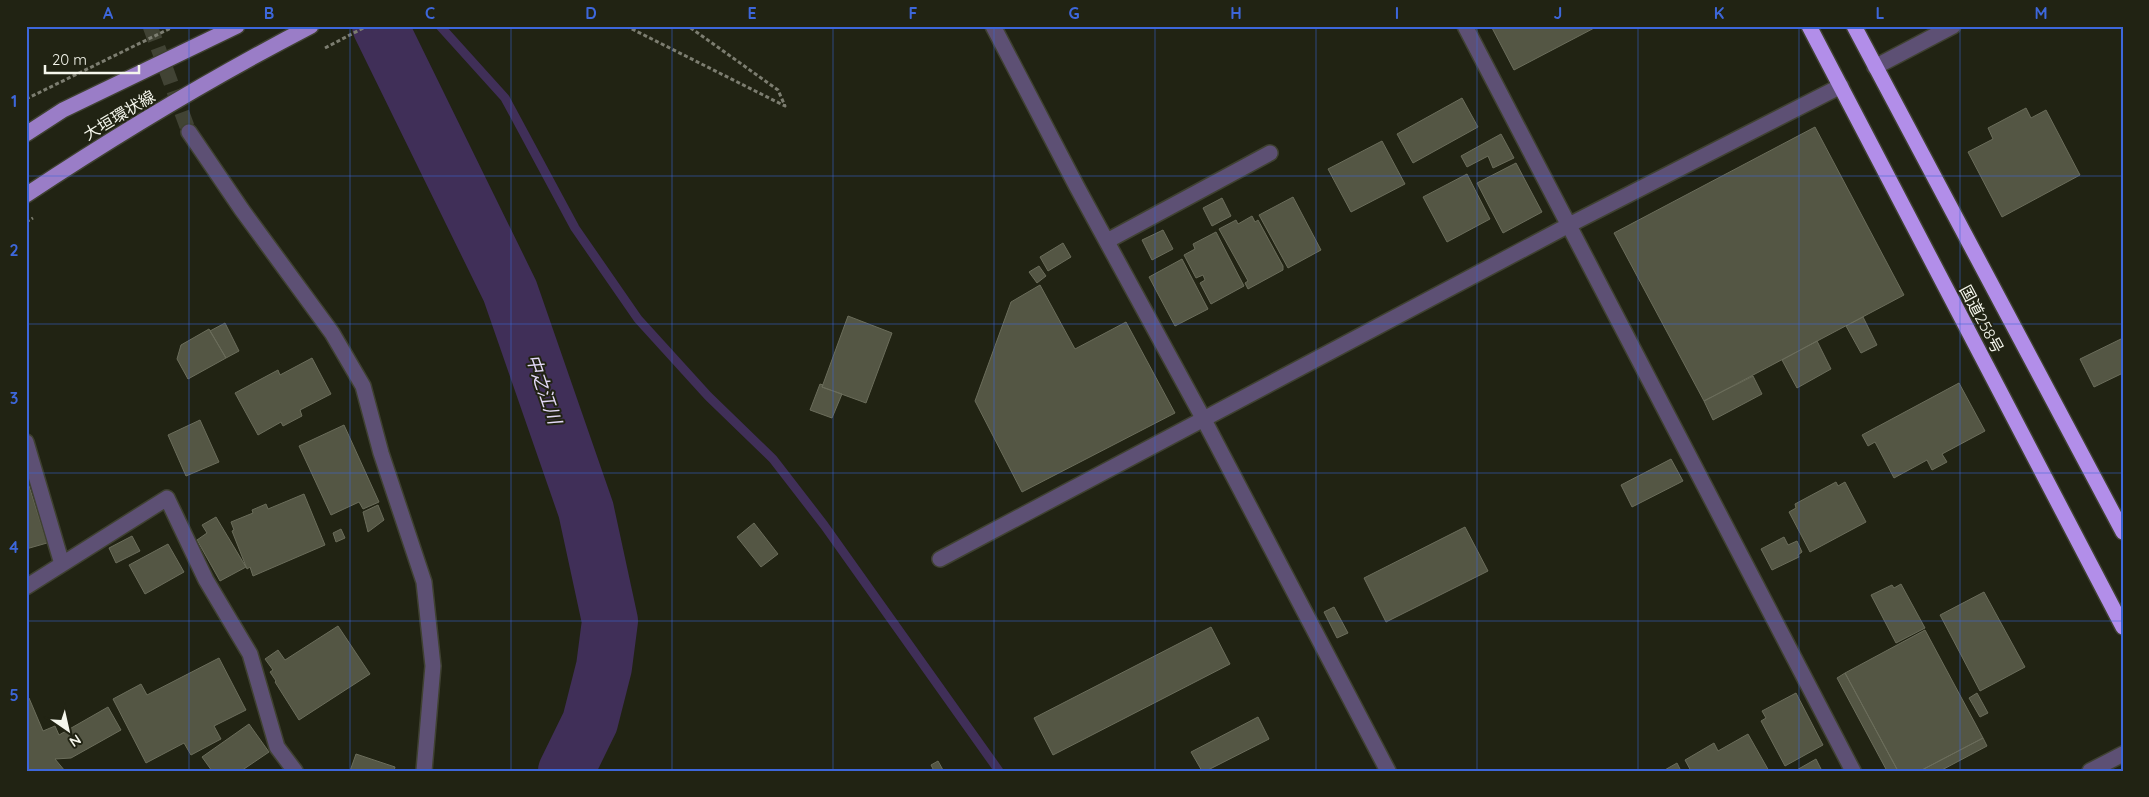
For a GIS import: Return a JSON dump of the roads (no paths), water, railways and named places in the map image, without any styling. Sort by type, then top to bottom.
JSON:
[{"type":"highway","name":"国道258号","points":[[1809,26],[2123,627]]},
{"type":"highway","name":"国道258号","points":[[1854,26],[2123,532]]},
{"type":"main road","name":"大垣環状線","points":[[26,134],[64,110],[237,26]]},
{"type":"main road","name":"大垣環状線","points":[[26,195],[98,147],[263,51],[311,26]]},
{"type":"street","points":[[993,26],[1203,418],[1388,771]]},
{"type":"street","points":[[1465,26],[1853,771]]},
{"type":"street","points":[[1875,67],[1953,26]]},
{"type":"street","points":[[940,559],[1569,225],[1841,86]]},
{"type":"street","points":[[189,132],[242,210],[332,333],[363,386],[381,453],[424,582],[433,666],[424,771]]},
{"type":"street","points":[[1107,241],[1270,153]]},
{"type":"street","points":[[26,442],[62,564]]},
{"type":"street","points":[[26,587],[167,498],[206,580],[250,654],[278,747],[295,771]]},
{"type":"street","points":[[2090,771],[2123,754]]},
{"type":"waterway","name":"中之江川","points":[[380,26],[510,291],[586,510],[610,621],[604,667],[590,722],[566,771]]},
{"type":"waterway","points":[[440,26],[505,98],[575,228],[638,319],[708,396],[773,459],[824,525],[999,771]]},
{"type":"tunnel","points":[[150,26],[189,132]]}]
